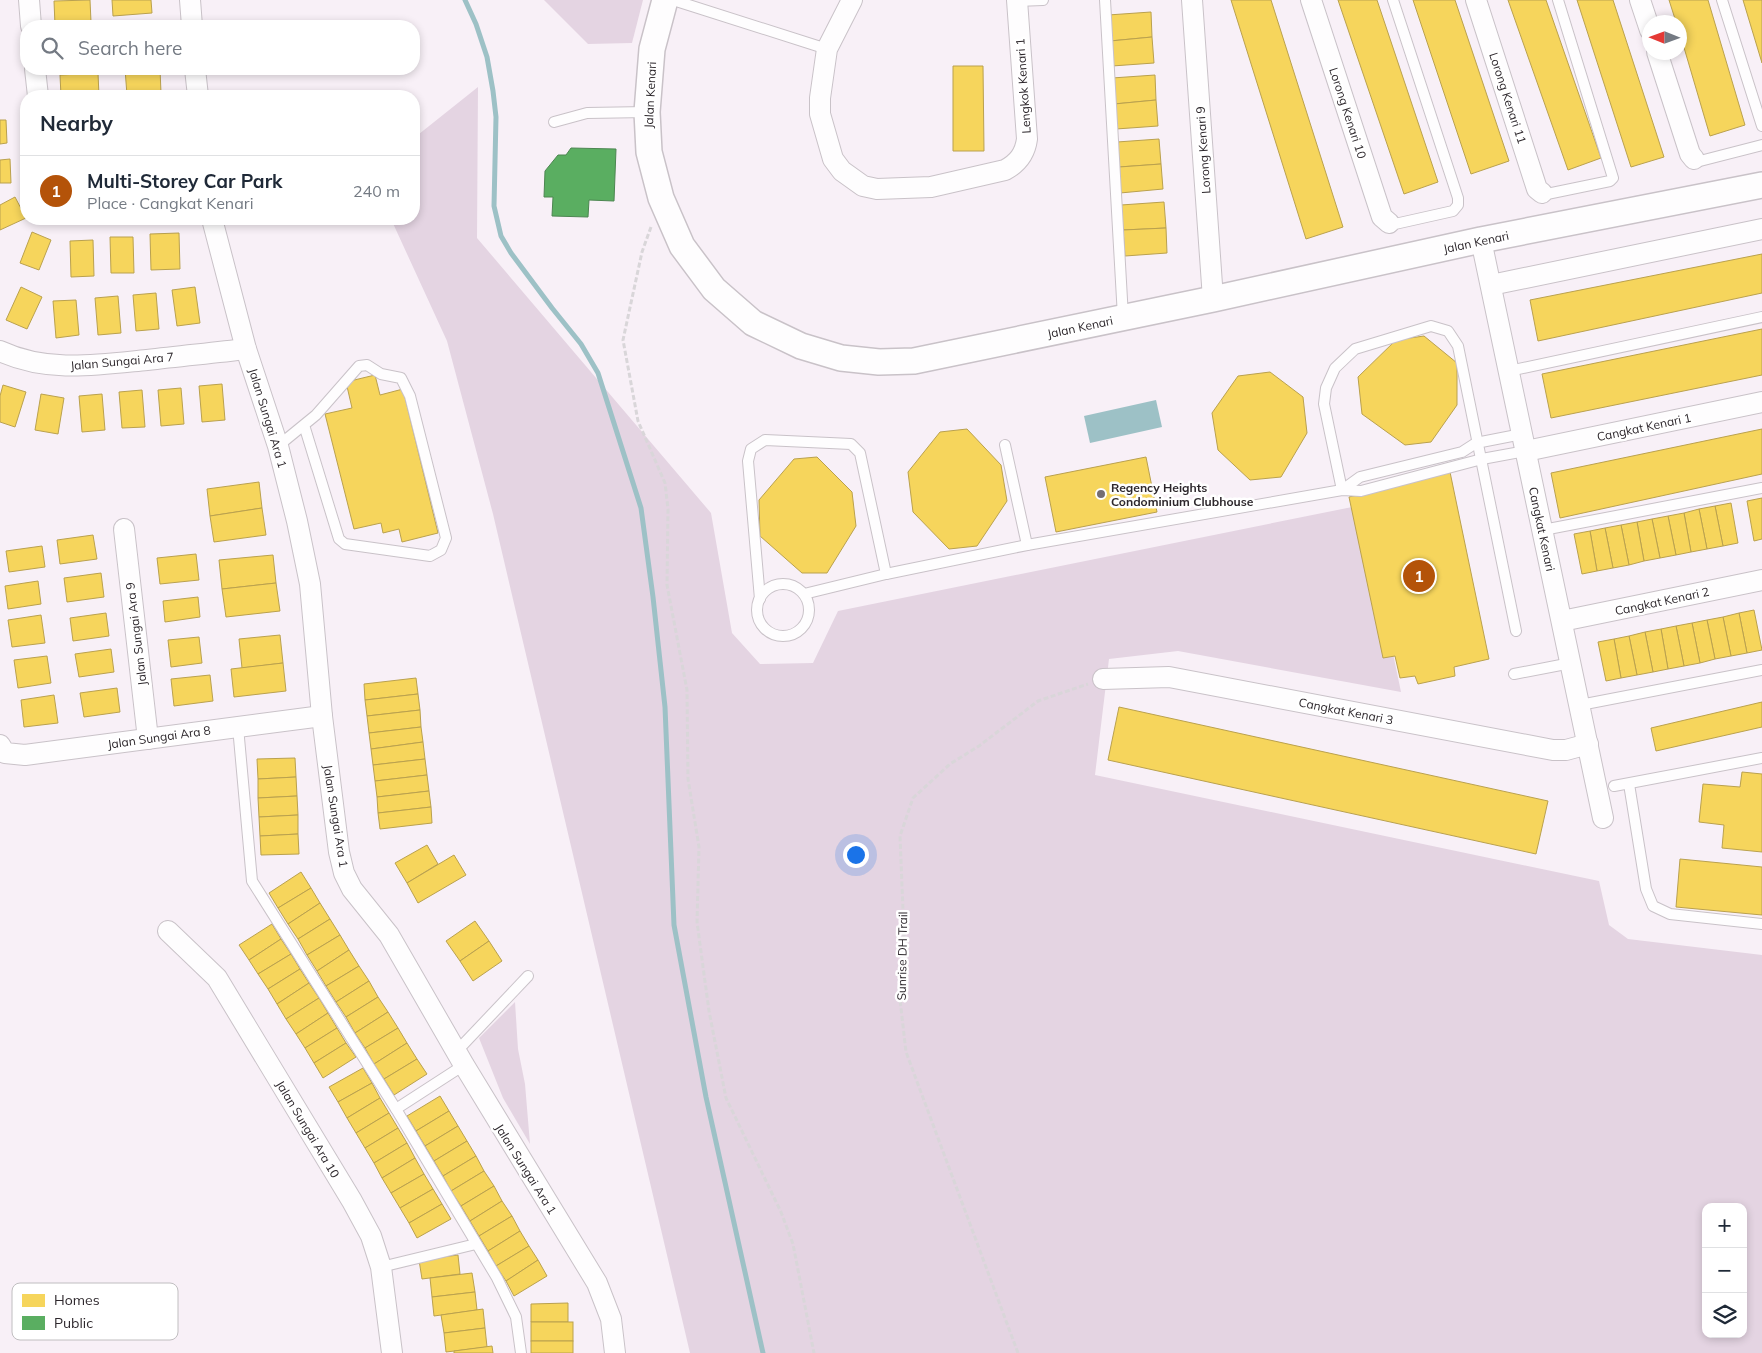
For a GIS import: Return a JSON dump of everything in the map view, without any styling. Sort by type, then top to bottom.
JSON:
[{"type":"street","points":[[29,0],[31,20]]},
{"type":"street","points":[[190,0],[192,20]]},
{"type":"street","name":"Jalan Kenari","points":[[665,0],[652,49],[647,112],[649,152],[661,198],[682,246],[714,288],[753,323],[801,346],[840,358],[879,362],[914,361],[1213,300],[1481,240],[1762,185]]},
{"type":"street","name":"Lengkok Kenari 1","points":[[852,0],[827,48],[820,98],[820,114],[834,159],[842,171],[863,186],[877,190],[931,187],[1005,170],[1014,165],[1021,157],[1027,139],[1017,1]]},
{"type":"street","name":"Lorong Kenari 9","points":[[1192,0],[1213,300]]},
{"type":"street","name":"Lorong Kenari 10","points":[[1311,0],[1382,217],[1389,223]]},
{"type":"street","name":"Lorong Kenari 11","points":[[1476,0],[1537,189],[1542,193]]},
{"type":"street","points":[[1640,0],[1645,15]]},
{"type":"street","points":[[1660,60],[1690,154],[1694,159]]},
{"type":"street","points":[[36,75],[37,90]]},
{"type":"street","points":[[196,75],[197,90]]},
{"type":"street","name":"Jalan Sungai Ara 1","points":[[214,225],[246,350],[278,446],[297,521],[310,584],[322,716],[339,852],[344,873],[352,889],[389,935],[460,1059],[597,1283],[611,1319],[615,1353]]},
{"type":"street","points":[[1491,285],[1762,229]]},
{"type":"street","name":"Cangkat Kenari","points":[[1481,240],[1588,744],[1613,786],[1603,818]]},
{"type":"street","name":"Jalan Sungai Ara 7","points":[[0,350],[15,357],[51,365],[88,366],[246,350]]},
{"type":"street","name":"Cangkat Kenari 1","points":[[1524,442],[1762,402]]},
{"type":"street","name":"Jalan Sungai Ara 9","points":[[124,529],[148,738]]},
{"type":"street","name":"Cangkat Kenari 2","points":[[1562,621],[1762,580]]},
{"type":"street","name":"Cangkat Kenari 3","points":[[1103,679],[1169,677],[1553,750],[1566,750],[1588,744]]},
{"type":"street","name":"Jalan Sungai Ara 8","points":[[0,745],[5,753],[25,755],[322,716]]},
{"type":"street","name":"Jalan Sungai Ara 10","points":[[168,931],[217,978],[352,1201],[371,1236],[381,1266],[392,1353]]},
{"type":"lane","points":[[673,0],[827,48]]},
{"type":"lane","points":[[1017,1],[1043,0]]},
{"type":"lane","points":[[1104,0],[1124,318]]},
{"type":"lane","points":[[1389,223],[1395,224],[1453,211],[1458,205],[1458,198],[1394,0]]},
{"type":"lane","points":[[1542,193],[1547,194],[1610,181],[1612,178],[1558,0]]},
{"type":"lane","points":[[1722,0],[1762,126]]},
{"type":"lane","points":[[554,122],[587,113],[647,112]]},
{"type":"lane","points":[[1694,159],[1700,161],[1762,146]]},
{"type":"lane","points":[[1509,371],[1762,317]]},
{"type":"lane","points":[[1342,490],[1324,404],[1326,388],[1335,368],[1355,349],[1431,326],[1448,331],[1458,346],[1516,631]]},
{"type":"lane","points":[[278,446],[316,415],[359,366],[367,365],[381,374],[401,378],[410,396],[446,538],[441,550],[430,556],[345,544],[338,539],[304,425]]},
{"type":"lane","points":[[760,599],[768,589],[775,585],[783,584],[798,589],[804,594],[808,603],[809,613],[806,622],[800,630],[791,635],[781,637],[772,634],[764,628],[759,620],[757,610],[760,599],[748,461],[752,448],[765,440],[851,444],[860,453],[886,574]]},
{"type":"lane","points":[[1342,490],[1360,477],[1462,452],[1479,443],[1524,442]]},
{"type":"lane","points":[[804,594],[886,574],[1027,545],[1342,490],[1361,491],[1482,459],[1524,442]]},
{"type":"lane","points":[[1005,445],[1027,545]]},
{"type":"lane","points":[[1542,530],[1762,488]]},
{"type":"lane","points":[[1514,674],[1571,663]]},
{"type":"lane","points":[[1580,706],[1762,670]]},
{"type":"lane","points":[[238,727],[252,881],[396,1109],[497,1278],[516,1317],[521,1353]]},
{"type":"lane","points":[[1762,758],[1613,786],[1653,906],[1670,914],[1762,924]]},
{"type":"lane","points":[[396,1109],[460,1059],[528,976]]},
{"type":"lane","points":[[381,1266],[476,1244]]},
{"type":"path","points":[[661,198],[642,252],[623,340],[638,421],[665,484],[668,508],[667,585],[687,690],[688,779],[699,848],[697,922],[709,1011],[726,1098],[781,1212],[793,1244],[814,1353]]},
{"type":"path","name":"Sunrise DH Trail","points":[[1018,1353],[906,1052],[899,991],[904,935],[900,836],[913,798],[950,764],[979,746],[1038,701],[1103,679]]},
{"type":"shaded area","points":[[544,0],[643,0],[632,43],[588,44]]},
{"type":"shaded area","points":[[478,87],[477,238],[711,513],[732,633],[760,664],[813,663],[838,611],[1362,505],[1401,692],[1178,651],[1109,659],[1095,775],[1599,881],[1609,925],[1628,939],[1762,955],[1762,1353],[690,1353],[493,514],[447,341],[394,225],[420,225],[420,133]]},
{"type":"shaded area","points":[[515,1002],[518,1049],[525,1084],[530,1144],[503,1098],[479,1038]]},
{"type":"water","points":[[1156,400],[1162,427],[1090,443],[1084,416]]},
{"type":"building: Homes","points":[[90,0],[91,20],[55,20],[54,1]]},
{"type":"building: Homes","points":[[112,0],[151,0],[152,13],[113,16]]},
{"type":"building: Homes","points":[[1231,0],[1271,0],[1343,227],[1306,239]]},
{"type":"building: Homes","points":[[1338,0],[1377,0],[1438,182],[1404,194]]},
{"type":"building: Homes","points":[[1413,0],[1455,0],[1509,161],[1471,174]]},
{"type":"building: Homes","points":[[1508,0],[1546,0],[1601,158],[1568,170]]},
{"type":"building: Homes","points":[[1577,0],[1613,0],[1664,157],[1631,167]]},
{"type":"building: Homes","points":[[1669,0],[1708,0],[1745,125],[1710,136],[1687,58],[1687,15],[1674,15]]},
{"type":"building: Homes","points":[[1743,0],[1762,0],[1762,63]]},
{"type":"building: Homes","points":[[1151,12],[1152,37],[1110,41],[1108,15]]},
{"type":"building: Homes","points":[[1152,37],[1154,63],[1112,66],[1110,41]]},
{"type":"building: Homes","points":[[953,66],[983,66],[984,151],[953,151]]},
{"type":"building: Homes","points":[[60,75],[98,75],[99,90],[61,90]]},
{"type":"building: Homes","points":[[125,75],[160,75],[161,90],[127,90]]},
{"type":"building: Homes","points":[[1155,75],[1156,100],[1114,104],[1112,78]]},
{"type":"building: Homes","points":[[1156,100],[1158,126],[1116,129],[1114,104]]},
{"type":"building: Homes","points":[[0,120],[6,120],[7,143],[0,144]]},
{"type":"building: Homes","points":[[1159,139],[1161,164],[1119,167],[1117,142]]},
{"type":"building: Homes","points":[[10,159],[11,183],[0,183],[0,160]]},
{"type":"building: Homes","points":[[1161,164],[1163,189],[1120,193],[1119,167]]},
{"type":"building: Homes","points":[[15,197],[20,207],[20,221],[0,230],[0,205]]},
{"type":"building: Homes","points":[[1164,202],[1166,228],[1123,230],[1121,205]]},
{"type":"building: Homes","points":[[1166,228],[1167,253],[1125,256],[1123,230]]},
{"type":"building: Homes","points":[[32,232],[51,240],[39,270],[20,263]]},
{"type":"building: Homes","points":[[179,233],[180,269],[151,270],[150,234]]},
{"type":"building: Homes","points":[[110,237],[133,237],[134,273],[111,273]]},
{"type":"building: Homes","points":[[93,240],[94,276],[71,277],[70,241]]},
{"type":"building: Homes","points":[[1762,254],[1762,293],[1538,341],[1530,300]]},
{"type":"building: Homes","points":[[21,287],[42,297],[27,329],[6,320]]},
{"type":"building: Homes","points":[[195,287],[200,323],[177,326],[172,290]]},
{"type":"building: Homes","points":[[156,293],[159,329],[136,331],[133,295]]},
{"type":"building: Homes","points":[[118,296],[121,333],[98,335],[95,298]]},
{"type":"building: Homes","points":[[76,300],[79,335],[56,338],[53,301]]},
{"type":"building: Homes","points":[[1762,329],[1762,375],[1551,418],[1542,374]]},
{"type":"building: Homes","points":[[1424,336],[1457,363],[1457,405],[1431,442],[1405,445],[1362,414],[1358,377],[1396,340]]},
{"type":"building: Homes","points":[[1270,372],[1303,397],[1307,433],[1281,477],[1250,480],[1218,450],[1212,413],[1238,376]]},
{"type":"building: Homes","points":[[375,375],[380,395],[403,389],[438,533],[402,542],[399,529],[383,533],[381,523],[354,529],[325,414],[352,408],[346,382]]},
{"type":"building: Homes","points":[[222,384],[225,420],[202,422],[199,386]]},
{"type":"building: Homes","points":[[3,385],[26,392],[15,427],[0,422],[0,396]]},
{"type":"building: Homes","points":[[181,388],[184,424],[161,426],[158,390]]},
{"type":"building: Homes","points":[[142,390],[145,427],[122,428],[119,392]]},
{"type":"building: Homes","points":[[41,394],[64,398],[58,434],[35,430]]},
{"type":"building: Homes","points":[[102,394],[105,430],[82,432],[79,396]]},
{"type":"building: Homes","points":[[967,429],[1001,465],[1007,501],[977,546],[949,549],[913,512],[908,472],[940,432]]},
{"type":"building: Homes","points":[[1762,429],[1762,474],[1560,518],[1551,473]]},
{"type":"building: Homes","points":[[817,457],[852,492],[856,526],[827,573],[802,573],[760,536],[759,500],[794,459]]},
{"type":"building: Homes","name":"Regency Heights Condominium Clubhouse","points":[[1146,457],[1157,512],[1056,532],[1045,477]]},
{"type":"building: Homes","points":[[1450,472],[1489,659],[1454,667],[1455,676],[1418,684],[1415,676],[1400,678],[1395,656],[1383,658],[1349,497]]},
{"type":"building: Homes","points":[[259,482],[262,508],[210,516],[207,489]]},
{"type":"building: Homes","points":[[1762,498],[1762,539],[1754,541],[1747,501]]},
{"type":"building: Homes","points":[[1731,503],[1738,543],[1723,546],[1715,506]]},
{"type":"building: Homes","points":[[1715,506],[1723,546],[1707,549],[1699,509]]},
{"type":"building: Homes","points":[[262,508],[266,535],[214,542],[210,516]]},
{"type":"building: Homes","points":[[1699,509],[1707,549],[1691,552],[1684,513]]},
{"type":"building: Homes","points":[[1684,513],[1691,552],[1676,555],[1668,516]]},
{"type":"building: Homes","points":[[1668,516],[1676,555],[1660,558],[1652,519]]},
{"type":"building: Homes","points":[[1652,519],[1660,558],[1644,561],[1637,522]]},
{"type":"building: Homes","points":[[1637,522],[1644,561],[1629,565],[1621,525]]},
{"type":"building: Homes","points":[[1621,525],[1629,565],[1613,568],[1605,528]]},
{"type":"building: Homes","points":[[1605,528],[1613,568],[1597,571],[1590,531]]},
{"type":"building: Homes","points":[[1590,531],[1597,571],[1582,574],[1574,534]]},
{"type":"building: Homes","points":[[93,535],[97,559],[60,564],[57,540]]},
{"type":"building: Homes","points":[[42,546],[45,567],[9,572],[6,551]]},
{"type":"building: Homes","points":[[196,554],[199,580],[160,584],[157,558]]},
{"type":"building: Homes","points":[[273,555],[276,583],[222,589],[219,560]]},
{"type":"building: Homes","points":[[101,573],[104,597],[67,602],[64,578]]},
{"type":"building: Homes","points":[[38,581],[41,604],[8,609],[5,586]]},
{"type":"building: Homes","points":[[276,583],[280,611],[226,617],[222,589]]},
{"type":"building: Homes","points":[[198,597],[200,617],[165,622],[163,601]]},
{"type":"building: Homes","points":[[1754,610],[1762,650],[1747,653],[1739,613]]},
{"type":"building: Homes","points":[[106,613],[109,636],[73,641],[70,618]]},
{"type":"building: Homes","points":[[1739,613],[1747,653],[1731,656],[1723,617]]},
{"type":"building: Homes","points":[[41,615],[45,643],[12,647],[8,620]]},
{"type":"building: Homes","points":[[1723,617],[1731,656],[1715,659],[1707,620]]},
{"type":"building: Homes","points":[[1707,620],[1715,659],[1700,663],[1692,623]]},
{"type":"building: Homes","points":[[1692,623],[1700,663],[1684,666],[1676,626]]},
{"type":"building: Homes","points":[[1676,626],[1684,666],[1668,669],[1661,629]]},
{"type":"building: Homes","points":[[1661,629],[1668,669],[1653,672],[1645,632]]},
{"type":"building: Homes","points":[[1645,632],[1653,672],[1637,675],[1629,636]]},
{"type":"building: Homes","points":[[280,635],[283,663],[242,668],[239,639]]},
{"type":"building: Homes","points":[[1629,636],[1637,675],[1621,678],[1614,639]]},
{"type":"building: Homes","points":[[199,637],[202,663],[171,667],[168,640]]},
{"type":"building: Homes","points":[[1614,639],[1621,678],[1606,681],[1598,642]]},
{"type":"building: Homes","points":[[111,649],[114,672],[79,677],[75,654]]},
{"type":"building: Homes","points":[[47,656],[51,683],[18,688],[14,660]]},
{"type":"building: Homes","points":[[283,663],[286,691],[234,697],[231,669]]},
{"type":"building: Homes","points":[[210,675],[213,701],[174,706],[171,679]]},
{"type":"building: Homes","points":[[416,678],[418,694],[365,700],[364,684]]},
{"type":"building: Homes","points":[[117,688],[120,712],[84,717],[80,693]]},
{"type":"building: Homes","points":[[418,694],[420,710],[367,716],[365,700]]},
{"type":"building: Homes","points":[[54,695],[58,723],[24,727],[21,700]]},
{"type":"building: Homes","points":[[1762,702],[1762,727],[1656,751],[1651,728]]},
{"type":"building: Homes","points":[[1119,707],[1548,801],[1536,854],[1108,760]]},
{"type":"building: Homes","points":[[420,710],[421,727],[369,733],[367,716]]},
{"type":"building: Homes","points":[[421,727],[423,742],[371,749],[369,733]]},
{"type":"building: Homes","points":[[423,742],[425,759],[373,765],[371,749]]},
{"type":"building: Homes","points":[[295,758],[296,777],[258,779],[257,759]]},
{"type":"building: Homes","points":[[425,759],[427,775],[375,781],[373,765]]},
{"type":"building: Homes","points":[[1742,772],[1762,774],[1762,852],[1722,848],[1724,825],[1699,822],[1703,784],[1740,787]]},
{"type":"building: Homes","points":[[427,775],[429,791],[377,797],[375,781]]},
{"type":"building: Homes","points":[[296,777],[297,796],[258,798],[258,779]]},
{"type":"building: Homes","points":[[429,791],[431,807],[378,813],[377,797]]},
{"type":"building: Homes","points":[[297,796],[298,815],[259,817],[258,798]]},
{"type":"building: Homes","points":[[431,807],[432,823],[380,829],[378,813]]},
{"type":"building: Homes","points":[[298,815],[298,834],[260,836],[259,817]]},
{"type":"building: Homes","points":[[298,834],[299,854],[261,855],[260,836]]},
{"type":"building: Homes","points":[[427,845],[438,864],[407,883],[395,863]]},
{"type":"building: Homes","points":[[454,855],[466,875],[418,903],[407,883]]},
{"type":"building: Homes","points":[[1680,859],[1762,867],[1762,915],[1676,907]]},
{"type":"building: Homes","points":[[301,872],[311,888],[278,908],[269,893]]},
{"type":"building: Homes","points":[[311,888],[320,903],[288,924],[278,908]]},
{"type":"building: Homes","points":[[320,903],[330,919],[298,939],[288,924]]},
{"type":"building: Homes","points":[[330,919],[340,935],[307,955],[298,939]]},
{"type":"building: Homes","points":[[475,921],[489,941],[460,961],[446,941]]},
{"type":"building: Homes","points":[[272,924],[281,939],[249,960],[239,945]]},
{"type":"building: Homes","points":[[340,935],[349,950],[317,971],[307,955]]},
{"type":"building: Homes","points":[[281,939],[291,954],[258,974],[249,960]]},
{"type":"building: Homes","points":[[489,941],[502,961],[473,981],[460,961]]},
{"type":"building: Homes","points":[[349,950],[359,966],[326,986],[317,971]]},
{"type":"building: Homes","points":[[291,954],[300,969],[268,989],[258,974]]},
{"type":"building: Homes","points":[[359,966],[369,981],[336,1002],[326,986]]},
{"type":"building: Homes","points":[[300,969],[309,983],[277,1004],[268,989]]},
{"type":"building: Homes","points":[[369,981],[378,997],[346,1017],[336,1002]]},
{"type":"building: Homes","points":[[309,983],[319,998],[286,1019],[277,1004]]},
{"type":"building: Homes","points":[[378,997],[388,1012],[355,1033],[346,1017]]},
{"type":"building: Homes","points":[[319,998],[328,1013],[296,1034],[286,1019]]},
{"type":"building: Homes","points":[[388,1012],[398,1028],[365,1048],[355,1033]]},
{"type":"building: Homes","points":[[328,1013],[337,1028],[305,1048],[296,1034]]},
{"type":"building: Homes","points":[[337,1028],[346,1043],[314,1063],[305,1048]]},
{"type":"building: Homes","points":[[398,1028],[407,1043],[374,1064],[365,1048]]},
{"type":"building: Homes","points":[[346,1043],[356,1057],[323,1078],[314,1063]]},
{"type":"building: Homes","points":[[407,1043],[417,1059],[384,1079],[374,1064]]},
{"type":"building: Homes","points":[[417,1059],[427,1074],[394,1095],[384,1079]]},
{"type":"building: Homes","points":[[363,1068],[372,1083],[338,1102],[329,1087]]},
{"type":"building: Homes","points":[[372,1083],[380,1098],[347,1118],[338,1102]]},
{"type":"building: Homes","points":[[440,1096],[449,1111],[416,1131],[407,1116]]},
{"type":"building: Homes","points":[[380,1098],[389,1113],[356,1133],[347,1118]]},
{"type":"building: Homes","points":[[449,1111],[458,1126],[425,1146],[416,1131]]},
{"type":"building: Homes","points":[[389,1113],[398,1128],[365,1148],[356,1133]]},
{"type":"building: Homes","points":[[458,1126],[467,1141],[434,1161],[425,1146]]},
{"type":"building: Homes","points":[[398,1128],[407,1143],[374,1163],[365,1148]]},
{"type":"building: Homes","points":[[467,1141],[476,1156],[443,1176],[434,1161]]},
{"type":"building: Homes","points":[[407,1143],[415,1158],[382,1178],[374,1163]]},
{"type":"building: Homes","points":[[476,1156],[484,1171],[451,1191],[443,1176]]},
{"type":"building: Homes","points":[[415,1158],[424,1174],[391,1193],[382,1178]]},
{"type":"building: Homes","points":[[484,1171],[494,1186],[461,1206],[451,1191]]},
{"type":"building: Homes","points":[[424,1174],[433,1189],[400,1208],[391,1193]]},
{"type":"building: Homes","points":[[494,1186],[502,1201],[470,1221],[461,1206]]},
{"type":"building: Homes","points":[[433,1189],[442,1204],[409,1223],[400,1208]]},
{"type":"building: Homes","points":[[502,1201],[512,1216],[479,1236],[470,1221]]},
{"type":"building: Homes","points":[[442,1204],[451,1219],[417,1238],[409,1223]]},
{"type":"building: Homes","points":[[512,1216],[520,1231],[488,1251],[479,1236]]},
{"type":"building: Homes","points":[[520,1231],[529,1246],[496,1266],[488,1251]]},
{"type":"building: Homes","points":[[529,1246],[538,1260],[506,1281],[496,1266]]},
{"type":"building: Homes","points":[[458,1255],[460,1274],[422,1279],[419,1260]]},
{"type":"building: Homes","points":[[538,1260],[547,1276],[514,1296],[506,1281]]},
{"type":"building: Homes","points":[[472,1273],[475,1292],[432,1297],[430,1278]]},
{"type":"building: Homes","points":[[475,1292],[477,1310],[434,1316],[432,1297]]},
{"type":"building: Homes","points":[[568,1303],[568,1322],[531,1322],[531,1304]]},
{"type":"building: Homes","points":[[483,1309],[485,1328],[444,1333],[441,1315]]},
{"type":"building: Homes","points":[[531,1322],[573,1322],[573,1341],[531,1341]]},
{"type":"building: Homes","points":[[485,1328],[487,1347],[446,1352],[444,1333]]},
{"type":"building: Homes","points":[[531,1341],[573,1341],[573,1353],[531,1353]]},
{"type":"building: Homes","points":[[492,1346],[493,1353],[454,1353],[454,1351]]},
{"type":"building: Public","points":[[571,148],[616,149],[614,201],[589,200],[588,217],[552,216],[553,197],[544,197],[545,171],[558,155],[566,155]]},
{"type":"waterway","points":[[465,0],[476,24],[487,57],[493,91],[496,117],[494,206],[501,236],[511,253],[581,344],[598,373],[641,508],[665,707],[674,925],[706,1097],[763,1353]]},
{"type":"place","name":"Regency Heights Condominium Clubhouse","points":[[1101,494]]},
{"type":"place","name":"Multi-Storey Car Park","points":[[1419,576]]}]
